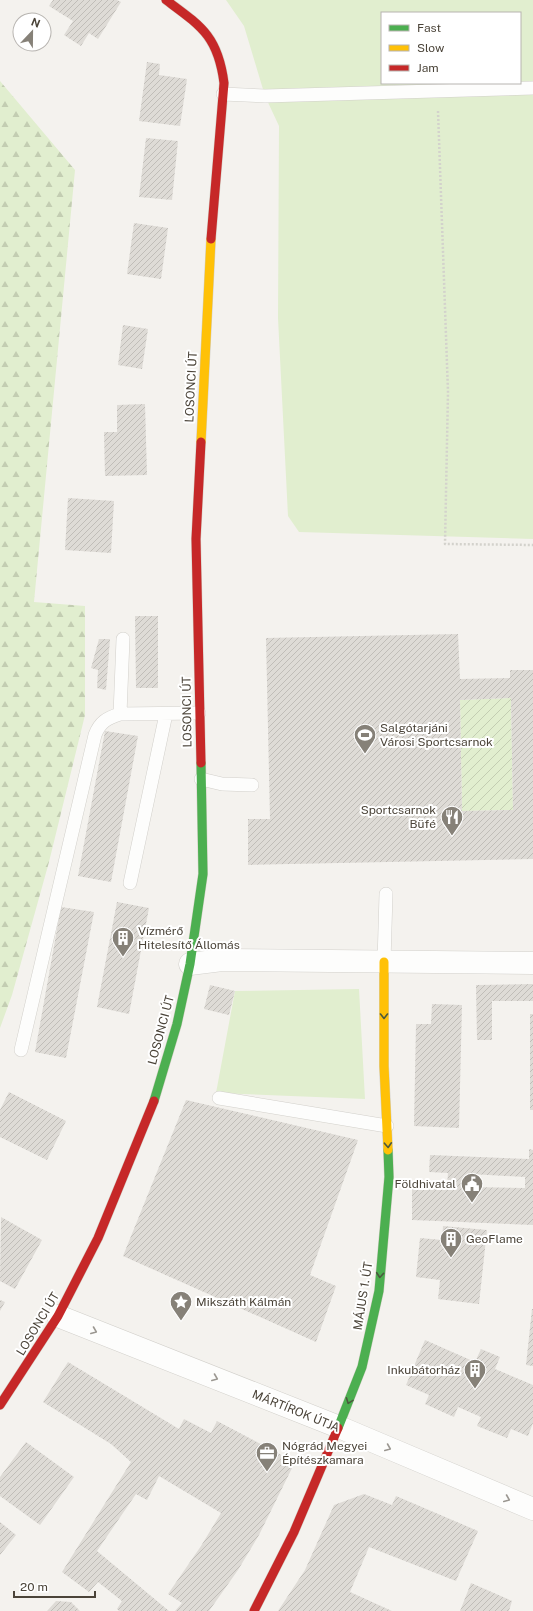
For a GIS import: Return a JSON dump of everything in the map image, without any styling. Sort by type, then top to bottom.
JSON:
[{"type":"street","name":"LOSONCI ÚT","points":[[0,1405],[58,1316],[101,1231],[152,1108],[177,1024],[190,964],[203,874],[196,539],[209,265],[223,94],[223,64],[211,37],[202,28],[166,0]]},
{"type":"street","points":[[190,964],[222,960],[384,969],[533,963]]},
{"type":"street","name":"MÁJUS 1. ÚT","points":[[254,1611],[294,1532],[339,1427],[362,1366],[379,1291],[389,1177],[384,1066],[384,969]]},
{"type":"street","name":"MÁRTÍROK ÚTJA","points":[[58,1316],[339,1427],[533,1509]]},
{"type":"lane","points":[[223,94],[265,96],[533,88]]},
{"type":"lane","points":[[120,714],[123,638]]},
{"type":"lane","points":[[21,1050],[95,735],[99,726],[108,718],[120,714],[199,713]]},
{"type":"lane","points":[[130,883],[166,714]]},
{"type":"lane","points":[[201,779],[222,784],[252,785]]},
{"type":"lane","points":[[384,969],[386,894]]},
{"type":"lane","points":[[219,1098],[387,1126]]},
{"type":"path","points":[[437,91],[442,179],[448,392],[445,544],[533,545]]},
{"type":"green space","points":[[226,0],[533,0],[533,539],[299,532],[288,516],[278,318],[279,126],[265,96],[244,26]]},
{"type":"green space","points":[[0,81],[75,170],[34,602],[85,606],[85,715],[49,862],[12,995],[0,1028]]},
{"type":"green space","points":[[511,698],[513,810],[462,811],[460,700]]},
{"type":"green space","points":[[359,989],[365,1099],[216,1093],[235,991]]},
{"type":"building","points":[[53,0],[117,0],[121,2],[98,39],[89,33],[81,46],[64,35],[73,21],[49,6]]},
{"type":"building","points":[[147,62],[160,64],[159,75],[187,79],[180,126],[139,121]]},
{"type":"building","points":[[146,138],[178,141],[172,200],[139,197]]},
{"type":"building","points":[[134,223],[168,228],[161,279],[127,274]]},
{"type":"building","points":[[123,325],[148,329],[142,369],[118,365]]},
{"type":"building","points":[[145,404],[147,475],[105,476],[104,432],[117,432],[117,405]]},
{"type":"building","points":[[68,498],[114,501],[111,553],[65,550]]},
{"type":"building","points":[[135,616],[158,616],[158,688],[136,688]]},
{"type":"building","name":"Salgótarjáni Városi Sportcsarnok","points":[[458,634],[460,679],[510,678],[510,670],[533,670],[533,859],[248,865],[248,819],[270,819],[266,638]],"holes":[[[511,698],[513,810],[462,811],[460,700]]]},
{"type":"building","points":[[99,639],[110,639],[106,690],[97,688],[98,670],[91,668]]},
{"type":"building","points":[[105,731],[138,736],[111,882],[78,876]]},
{"type":"building","name":"Vízmérő Hitelesítő Állomás","points":[[117,902],[149,908],[129,1014],[97,1007]]},
{"type":"building","points":[[61,907],[94,912],[66,1058],[35,1052]]},
{"type":"building","points":[[533,984],[533,1001],[492,1001],[492,1040],[477,1040],[476,985]]},
{"type":"building","points":[[210,985],[235,991],[229,1015],[204,1009]]},
{"type":"building","points":[[432,1004],[462,1005],[459,1128],[414,1126],[416,1024],[431,1024]]},
{"type":"building","points":[[530,1014],[533,1014],[533,1110],[530,1110]]},
{"type":"building","points":[[9,1092],[66,1121],[47,1160],[0,1137],[0,1110]]},
{"type":"building","points":[[186,1100],[358,1140],[310,1275],[336,1286],[316,1342],[123,1256]]},
{"type":"building","name":"Földhivatal","points":[[529,1149],[533,1150],[533,1225],[412,1220],[412,1186],[447,1186],[448,1173],[429,1172],[430,1155],[529,1159]],"holes":[[[471,1174],[525,1177],[525,1188],[470,1187]]]},
{"type":"building","points":[[1,1217],[42,1240],[15,1289],[0,1281]]},
{"type":"building","name":"GeoFlame","points":[[443,1226],[487,1230],[479,1304],[438,1299],[440,1280],[416,1277],[420,1238],[442,1240]]},
{"type":"building","points":[[0,1300],[5,1302],[0,1311]]},
{"type":"building","points":[[533,1309],[533,1366],[526,1365]]},
{"type":"building","name":"Inkubátorház","points":[[425,1340],[475,1362],[481,1349],[500,1357],[495,1369],[533,1385],[533,1423],[528,1436],[511,1429],[507,1438],[477,1426],[481,1417],[458,1407],[454,1417],[425,1404],[429,1395],[406,1385]]},
{"type":"building","points":[[68,1362],[179,1429],[184,1419],[211,1433],[217,1421],[295,1462],[259,1535],[238,1570],[209,1611],[175,1611],[182,1603],[168,1594],[201,1546],[221,1513],[159,1476],[147,1500],[136,1494],[97,1551],[169,1611],[119,1611],[117,1609],[122,1601],[98,1582],[89,1592],[62,1572],[131,1462],[111,1444],[43,1402]]},
{"type":"building","points":[[26,1442],[74,1477],[40,1525],[0,1496],[0,1477]]},
{"type":"building","points":[[364,1494],[392,1505],[396,1496],[478,1531],[456,1581],[369,1547],[350,1592],[392,1611],[278,1611],[305,1570],[334,1505]]},
{"type":"building","points":[[0,1522],[16,1535],[0,1555]]},
{"type":"building","points":[[471,1583],[512,1601],[509,1611],[460,1611]]},
{"type":"building","points":[[56,1601],[71,1602],[80,1611],[47,1611]]},
{"type":"traffic: fast","points":[[154,1101],[177,1024],[190,964],[203,874],[201,763]]},
{"type":"traffic: fast","points":[[338,1428],[362,1367],[379,1291],[389,1177],[388,1150]]},
{"type":"traffic: slow","points":[[201,442],[211,239]]},
{"type":"traffic: slow","points":[[384,962],[384,1066],[388,1150]]},
{"type":"traffic: jam","points":[[166,0],[189,17],[206,34],[212,43],[221,67],[224,83],[211,239]]},
{"type":"traffic: jam","points":[[201,442],[196,539],[201,763]]},
{"type":"traffic: jam","points":[[0,1405],[58,1316],[98,1238],[154,1101]]},
{"type":"traffic: jam","points":[[254,1611],[294,1532],[338,1428]]},
{"type":"place","name":"Salgótarjáni Városi Sportcsarnok","points":[[365,754]]},
{"type":"place","name":"Sportcsarnok Büfé","points":[[452,836]]},
{"type":"place","name":"Vízmérő Hitelesítő Állomás","points":[[123,958]]},
{"type":"place","name":"Földhivatal","points":[[472,1204]]},
{"type":"place","name":"GeoFlame","points":[[451,1258]]},
{"type":"place","name":"Mikszáth Kálmán","points":[[181,1322]]},
{"type":"place","name":"Inkubátorház","points":[[475,1390]]},
{"type":"place","name":"Nógrád Megyei Építészkamara","points":[[267,1472]]}]
